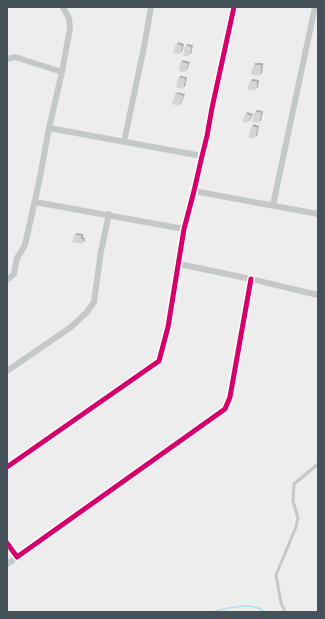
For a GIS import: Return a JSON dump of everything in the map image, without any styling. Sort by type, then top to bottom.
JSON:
[{"type":"street","points":[[7,280],[14,274],[17,258],[25,245],[62,72],[70,28],[69,18],[63,7]]},
{"type":"street","points":[[124,142],[151,7]]},
{"type":"street","points":[[7,467],[159,361],[168,327],[184,229],[207,136],[234,7]]},
{"type":"street","points":[[273,205],[315,7]]},
{"type":"street","points":[[7,59],[15,57],[62,72]]},
{"type":"street","points":[[49,128],[202,156]]},
{"type":"street","points":[[194,191],[318,214]]},
{"type":"street","points":[[35,202],[109,214],[184,229]]},
{"type":"street","points":[[7,372],[72,327],[87,312],[94,302],[101,251],[109,214]]},
{"type":"street","points":[[179,264],[318,295]]},
{"type":"street","points":[[7,564],[225,409],[230,397],[251,279]]},
{"type":"street","points":[[7,543],[18,556]]},
{"type":"lane","points":[[285,612],[281,603],[276,575],[296,527],[298,518],[293,501],[294,484],[318,464]]},
{"type":"building","points":[[176,44],[182,46],[180,54],[173,53]]},
{"type":"building","points":[[185,46],[191,47],[189,56],[183,56]]},
{"type":"building","points":[[180,62],[188,64],[185,72],[179,71]]},
{"type":"building","points":[[253,65],[261,65],[260,76],[251,74]]},
{"type":"building","points":[[178,78],[185,79],[183,89],[176,87]]},
{"type":"building","points":[[250,81],[257,82],[256,90],[247,90]]},
{"type":"building","points":[[175,94],[183,96],[179,106],[172,104]]},
{"type":"building","points":[[254,112],[261,113],[259,123],[252,122]]},
{"type":"building","points":[[245,114],[251,116],[248,123],[242,122]]},
{"type":"building","points":[[251,126],[257,128],[255,138],[248,138]]},
{"type":"building","points":[[74,235],[81,236],[81,239],[83,240],[82,244],[72,242]]},
{"type":"waterway","points":[[211,612],[239,606],[260,608],[265,612]]},
{"type":"cycle path","points":[[7,467],[159,361],[168,327],[184,229],[207,136],[234,7]]},
{"type":"cycle path","points":[[7,543],[17,557],[225,409],[230,397],[251,279]]}]
